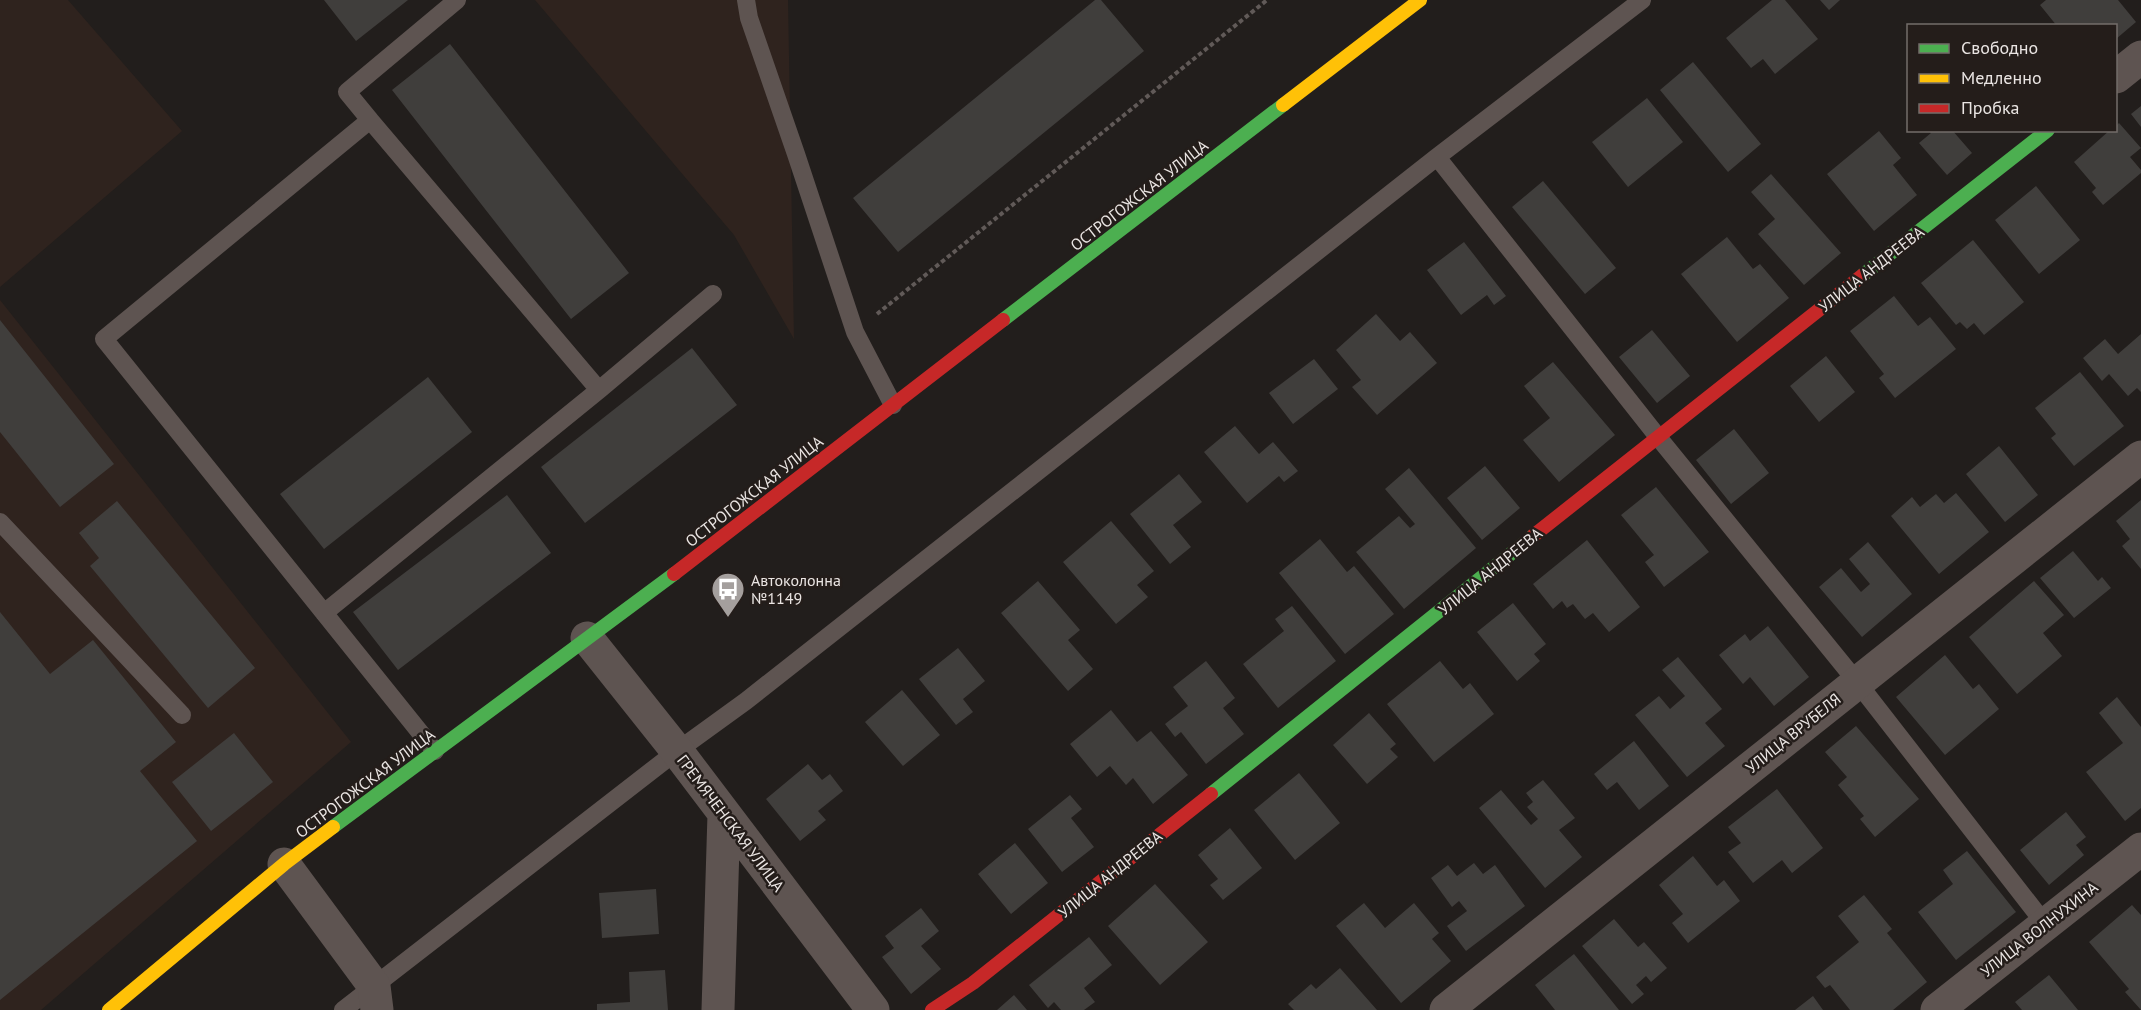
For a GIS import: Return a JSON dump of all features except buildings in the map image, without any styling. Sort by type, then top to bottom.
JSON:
[{"type":"street","name":"ОСТРОГОЖСКАЯ УЛИЦА","points":[[109,1010],[284,864],[689,562],[1420,0]]},
{"type":"street","points":[[2117,75],[2141,57]]},
{"type":"street","name":"УЛИЦА АНДРЕЕВА","points":[[932,1010],[973,983],[1658,437],[2045,132]]},
{"type":"street","name":"УЛИЦА ВРУБЕЛЯ","points":[[1446,1010],[2141,457]]},
{"type":"street","name":"ГРЕМЯЧЕНСКАЯ УЛИЦА","points":[[587,638],[873,1010]]},
{"type":"street","points":[[718,1010],[724,814]]},
{"type":"street","name":"УЛИЦА ВОЛНУХИНА","points":[[1936,1010],[2141,849]]},
{"type":"street","points":[[284,864],[376,998]]},
{"type":"lane","points":[[457,0],[347,92],[599,390]]},
{"type":"lane","points":[[746,0],[749,18],[855,332],[892,405]]},
{"type":"lane","points":[[343,1010],[376,998],[676,752],[746,701],[1437,157],[1642,0]]},
{"type":"lane","points":[[370,120],[104,339],[435,751]]},
{"type":"lane","points":[[1437,157],[1658,437],[1857,682],[2045,924]]},
{"type":"lane","points":[[324,613],[599,390],[713,294]]},
{"type":"lane","points":[[0,522],[182,715]]},
{"type":"path","points":[[855,332],[1267,0]]},
{"type":"shaded area","points":[[0,0],[68,0],[182,131],[0,287]]},
{"type":"shaded area","points":[[535,0],[788,0],[794,339],[734,235]]},
{"type":"shaded area","points":[[0,300],[351,742],[41,1010],[0,1010]]},
{"type":"traffic: fast","points":[[1003,320],[1283,105]]},
{"type":"traffic: fast","points":[[1863,275],[2045,132]]},
{"type":"traffic: fast","points":[[1211,794],[1533,536]]},
{"type":"traffic: fast","points":[[333,827],[674,574]]},
{"type":"traffic: slow","points":[[1283,105],[1420,0]]},
{"type":"traffic: slow","points":[[109,1010],[284,864],[333,827]]},
{"type":"traffic: jam","points":[[1533,536],[1863,275]]},
{"type":"traffic: jam","points":[[674,574],[1003,320]]},
{"type":"traffic: jam","points":[[932,1010],[973,983],[1211,794]]},
{"type":"place","name":"Автоколонна №1149","points":[[728,618]]}]
